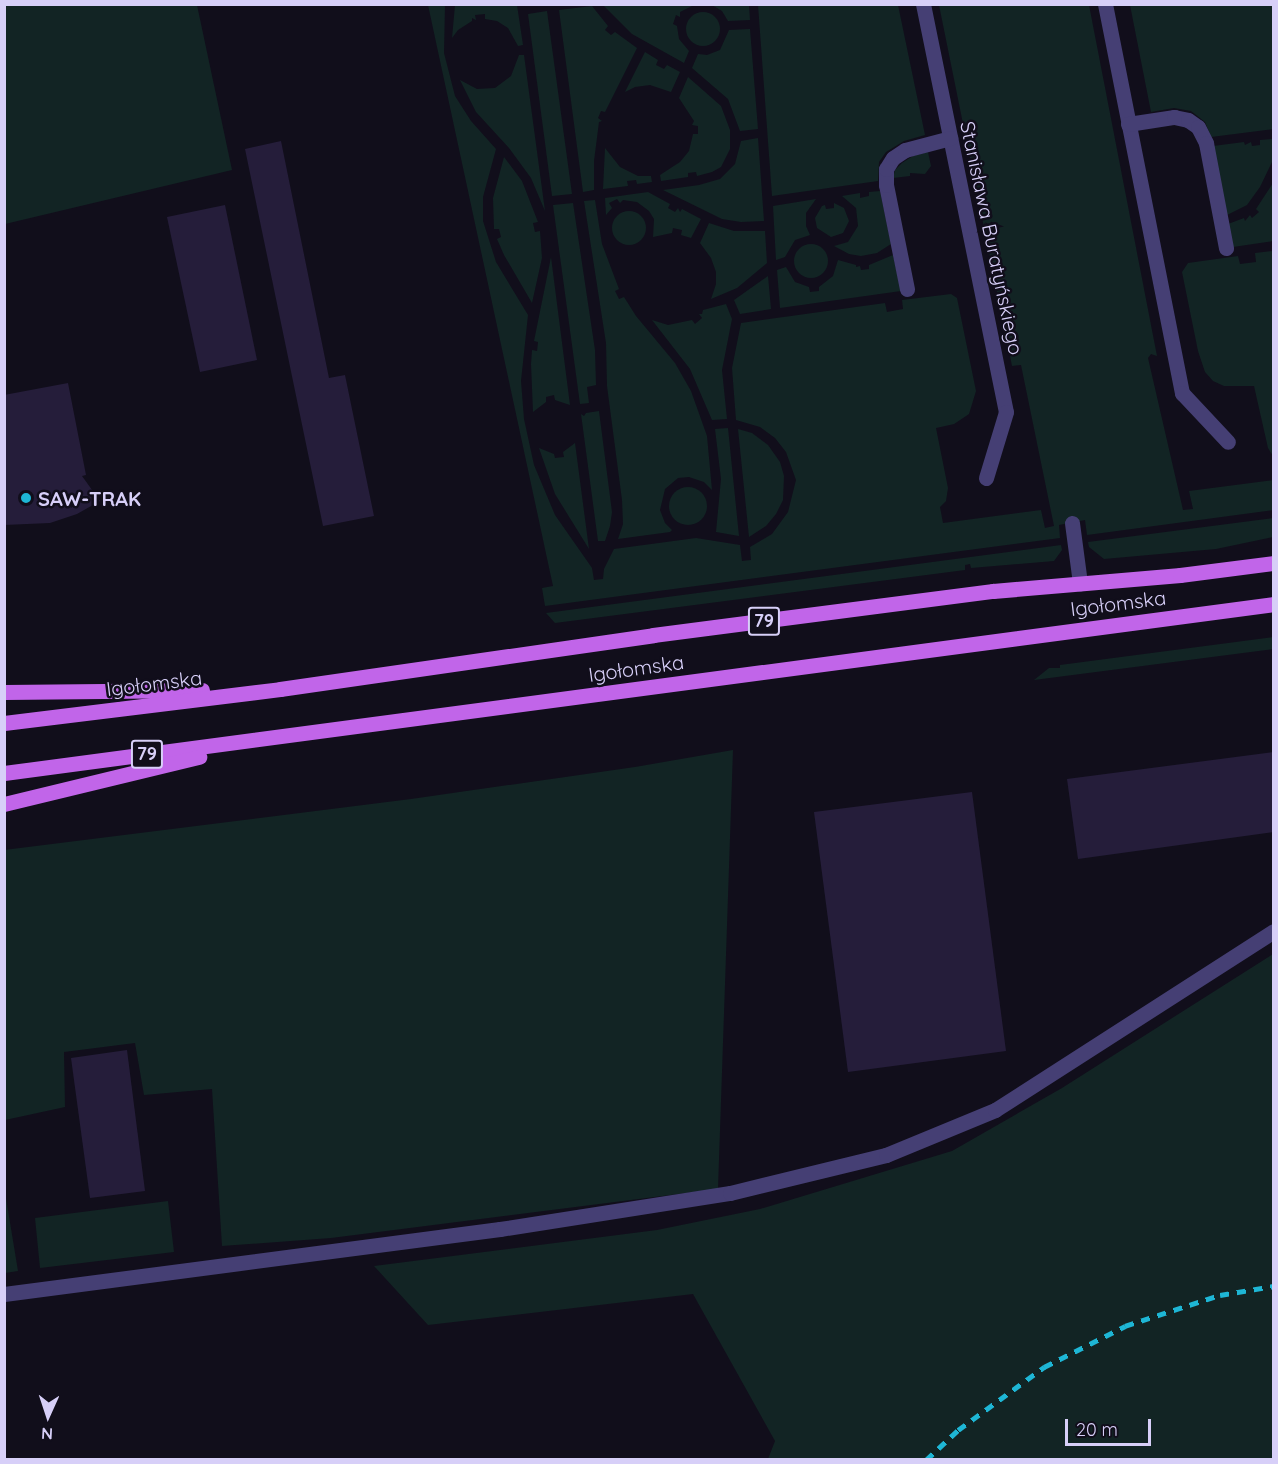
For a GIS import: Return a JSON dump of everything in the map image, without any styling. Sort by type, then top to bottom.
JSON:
[{"type":"main road","name":"Igołomska","points":[[4,723],[280,689],[653,635],[993,591],[1274,563]]},
{"type":"main road","name":"Igołomska","points":[[4,772],[290,736],[1274,604]]},
{"type":"main road","points":[[4,692],[280,689]]},
{"type":"main road","points":[[4,804],[96,780],[290,736]]},
{"type":"lane","name":"Stanisława Buratyńskiego","points":[[923,4],[1006,412],[986,478]]},
{"type":"lane","points":[[1105,4],[1182,393],[1228,442]]},
{"type":"lane","points":[[1128,124],[1174,117],[1184,118],[1198,127],[1206,143],[1226,248]]},
{"type":"lane","points":[[907,289],[886,185],[886,169],[901,152],[950,138]]},
{"type":"lane","points":[[1072,523],[1080,583]]},
{"type":"lane","points":[[4,1294],[500,1229],[730,1192],[886,1155],[995,1110],[1274,931]]},
{"type":"shaded area","points":[[4,5],[197,5],[232,170],[5,224]]},
{"type":"shaded area","points":[[428,5],[445,5],[444,53],[455,96],[471,121],[496,149],[483,197],[483,221],[496,262],[528,315],[521,381],[524,419],[534,465],[555,515],[592,568],[594,580],[603,579],[604,569],[614,549],[696,538],[740,545],[742,561],[751,560],[750,547],[772,534],[788,512],[796,480],[786,452],[775,438],[760,427],[736,420],[732,368],[741,323],[885,303],[887,312],[903,309],[902,300],[951,294],[957,298],[976,391],[969,414],[954,424],[936,428],[948,488],[946,501],[940,507],[943,523],[1041,510],[1045,528],[1054,526],[1021,365],[1012,366],[939,5],[1089,5],[1157,356],[1151,354],[1148,358],[1183,510],[1193,509],[1189,491],[1273,480],[1273,510],[1087,535],[1085,520],[1059,525],[1060,538],[545,606],[542,588],[553,586]]},
{"type":"shaded area","points":[[455,5],[517,5],[523,45],[518,46],[508,28],[497,21],[485,19],[485,14],[475,15],[476,20],[472,18],[472,21],[458,30],[452,38]]},
{"type":"shaded area","points":[[603,5],[694,5],[680,12],[680,17],[676,15],[673,24],[677,26],[679,39],[689,51],[684,63],[632,34]]},
{"type":"shaded area","points":[[712,5],[749,5],[750,20],[728,21],[722,11]]},
{"type":"shaded area","points":[[758,5],[898,5],[925,135],[904,141],[886,152],[879,162],[878,181],[772,196]]},
{"type":"shaded area","points":[[1130,5],[1273,5],[1273,129],[1211,137],[1205,122],[1191,111],[1174,108],[1151,112]]},
{"type":"shaded area","points":[[592,6],[608,26],[605,30],[611,35],[615,32],[637,48],[605,112],[601,111],[598,118],[602,121],[599,122],[594,161],[594,190],[583,192],[559,10]]},
{"type":"shaded area","points":[[547,11],[572,194],[552,196],[528,14]]},
{"type":"shaded area","points":[[703,12],[715,17],[720,29],[715,41],[703,46],[691,41],[686,29],[691,17]]},
{"type":"shaded area","points":[[750,29],[758,129],[740,131],[728,99],[692,68],[698,54],[707,55],[720,50],[729,30]]},
{"type":"shaded area","points":[[645,52],[658,60],[656,65],[664,69],[667,65],[680,72],[671,92],[650,85],[635,87],[625,92]]},
{"type":"shaded area","points":[[519,55],[524,55],[545,211],[531,178],[509,148],[476,112],[460,80],[477,89],[495,88],[511,76]]},
{"type":"shaded area","points":[[688,77],[721,106],[730,130],[730,149],[721,167],[712,172],[697,176],[696,172],[688,173],[688,177],[661,181],[660,175],[680,162],[689,151],[693,134],[698,134],[698,126],[692,125],[694,121],[679,98]]},
{"type":"shaded area","points":[[758,138],[764,221],[741,222],[722,219],[663,190],[699,185],[720,179],[735,164],[741,141]]},
{"type":"shaded area","points":[[1273,139],[1273,160],[1260,187],[1247,205],[1227,215],[1213,146],[1244,142],[1245,145],[1251,142],[1252,146],[1260,145],[1260,140]]},
{"type":"shaded area","points":[[605,148],[620,167],[638,176],[651,176],[652,182],[637,184],[636,180],[627,181],[628,186],[603,189]]},
{"type":"shaded area","points":[[928,152],[931,166],[925,174],[910,173],[910,176],[893,178],[895,170],[902,163],[913,156]]},
{"type":"shaded area","points":[[504,157],[522,181],[538,222],[533,223],[535,232],[540,231],[542,258],[532,303],[504,255],[497,239],[501,237],[499,229],[494,229],[493,198]]},
{"type":"shaded area","points":[[1273,183],[1273,241],[1233,247],[1228,224],[1244,218],[1245,221],[1250,215],[1252,218],[1259,212],[1256,209]]},
{"type":"shaded area","points":[[880,191],[891,244],[877,253],[861,256],[849,254],[834,246],[848,242],[858,226],[856,208],[842,196],[860,193],[860,198],[869,196],[869,192]]},
{"type":"shaded area","points":[[648,192],[670,204],[668,208],[675,212],[678,208],[680,212],[682,209],[701,219],[691,238],[681,235],[682,230],[673,228],[672,233],[653,237],[654,219],[649,211],[637,202],[623,200],[620,203],[617,199],[609,203],[612,208],[606,215],[605,198]]},
{"type":"shaded area","points":[[816,199],[806,213],[806,226],[810,235],[795,240],[785,257],[776,260],[773,206]]},
{"type":"shaded area","points":[[595,200],[602,244],[619,289],[615,291],[619,299],[624,297],[636,316],[675,363],[691,391],[707,436],[712,490],[704,482],[689,477],[678,478],[665,489],[660,510],[665,523],[672,530],[670,532],[618,539],[623,524],[622,500],[607,386],[606,343],[584,201]]},
{"type":"shaded area","points":[[573,203],[595,350],[596,385],[587,387],[589,403],[580,404],[553,205]]},
{"type":"shaded area","points":[[834,203],[844,208],[849,221],[843,233],[831,237],[817,228],[815,218],[822,206],[825,205],[826,209],[834,208]]},
{"type":"shaded area","points":[[629,211],[641,216],[646,228],[641,240],[629,245],[617,240],[612,228],[617,216]]},
{"type":"shaded area","points":[[709,223],[734,231],[765,231],[767,263],[737,288],[711,299],[716,284],[716,272],[711,258],[700,243]]},
{"type":"shaded area","points":[[811,244],[823,249],[828,261],[823,273],[811,278],[799,273],[794,261],[799,249]]},
{"type":"shaded area","points":[[1274,251],[1273,456],[1268,448],[1254,386],[1224,386],[1213,381],[1205,372],[1198,351],[1182,272],[1188,263],[1238,256],[1240,264],[1256,262],[1255,253]]},
{"type":"shaded area","points":[[893,255],[901,291],[780,308],[777,270],[786,267],[795,282],[809,287],[810,292],[819,291],[819,287],[833,276],[838,260],[856,265],[856,267],[860,266],[861,270],[869,269],[869,265]]},
{"type":"shaded area","points":[[551,257],[570,405],[555,400],[554,395],[546,397],[546,402],[533,412],[532,350],[537,351],[538,342],[534,341]]},
{"type":"shaded area","points":[[768,276],[771,309],[740,314],[734,300]]},
{"type":"shaded area","points":[[726,304],[732,319],[722,370],[727,419],[712,420],[690,369],[652,320],[668,325],[692,320],[695,324],[702,318],[699,314],[702,314],[703,310]]},
{"type":"shaded area","points":[[599,411],[612,512],[605,541],[598,541],[581,414],[584,416],[586,413]]},
{"type":"shaded area","points":[[728,428],[739,536],[716,532],[721,479],[715,429]]},
{"type":"shaded area","points":[[738,429],[752,433],[768,445],[780,462],[784,476],[783,500],[776,514],[766,526],[749,537]]},
{"type":"shaded area","points":[[575,443],[589,549],[555,494],[539,448],[554,454],[555,458],[564,457],[563,452]]},
{"type":"shaded area","points":[[688,487],[702,492],[707,506],[702,520],[688,525],[674,520],[669,506],[674,492]]},
{"type":"shaded area","points":[[1273,518],[1273,537],[1216,549],[1104,559],[1089,547],[1088,542]]},
{"type":"shaded area","points":[[1061,545],[1062,550],[1054,561],[971,568],[970,564],[965,565],[965,570],[555,623],[546,613]]},
{"type":"shaded area","points":[[1273,637],[1273,649],[1034,680],[1049,668],[1060,668],[1060,665]]},
{"type":"shaded area","points":[[733,750],[718,1189],[331,1238],[222,1246],[212,1089],[144,1095],[135,1043],[64,1052],[65,1107],[5,1120],[4,850],[411,799],[635,767]]},
{"type":"shaded area","points":[[1273,954],[1273,1459],[768,1459],[775,1441],[693,1294],[428,1325],[374,1266],[657,1230],[760,1209],[952,1151],[1062,1088]]},
{"type":"shaded area","points":[[4,1186],[18,1271],[5,1273],[4,1273]]},
{"type":"shaded area","points":[[168,1201],[174,1252],[40,1268],[35,1218]]},
{"type":"building","points":[[281,141],[329,378],[345,375],[374,516],[323,526],[245,149]]},
{"type":"building","points":[[225,205],[257,360],[200,372],[167,217]]},
{"type":"building","points":[[68,383],[86,475],[82,476],[100,501],[77,514],[50,523],[4,525],[4,395]]},
{"type":"building","points":[[1274,752],[1274,832],[1078,859],[1067,779]]},
{"type":"building","points":[[972,792],[1006,1051],[848,1072],[814,812]]},
{"type":"building","points":[[127,1050],[145,1191],[90,1198],[71,1058]]},
{"type":"railway","points":[[926,1460],[958,1430],[1044,1367],[1125,1326],[1220,1295],[1274,1286]]},
{"type":"place","name":"SAW-TRAK","points":[[26,498]]}]
